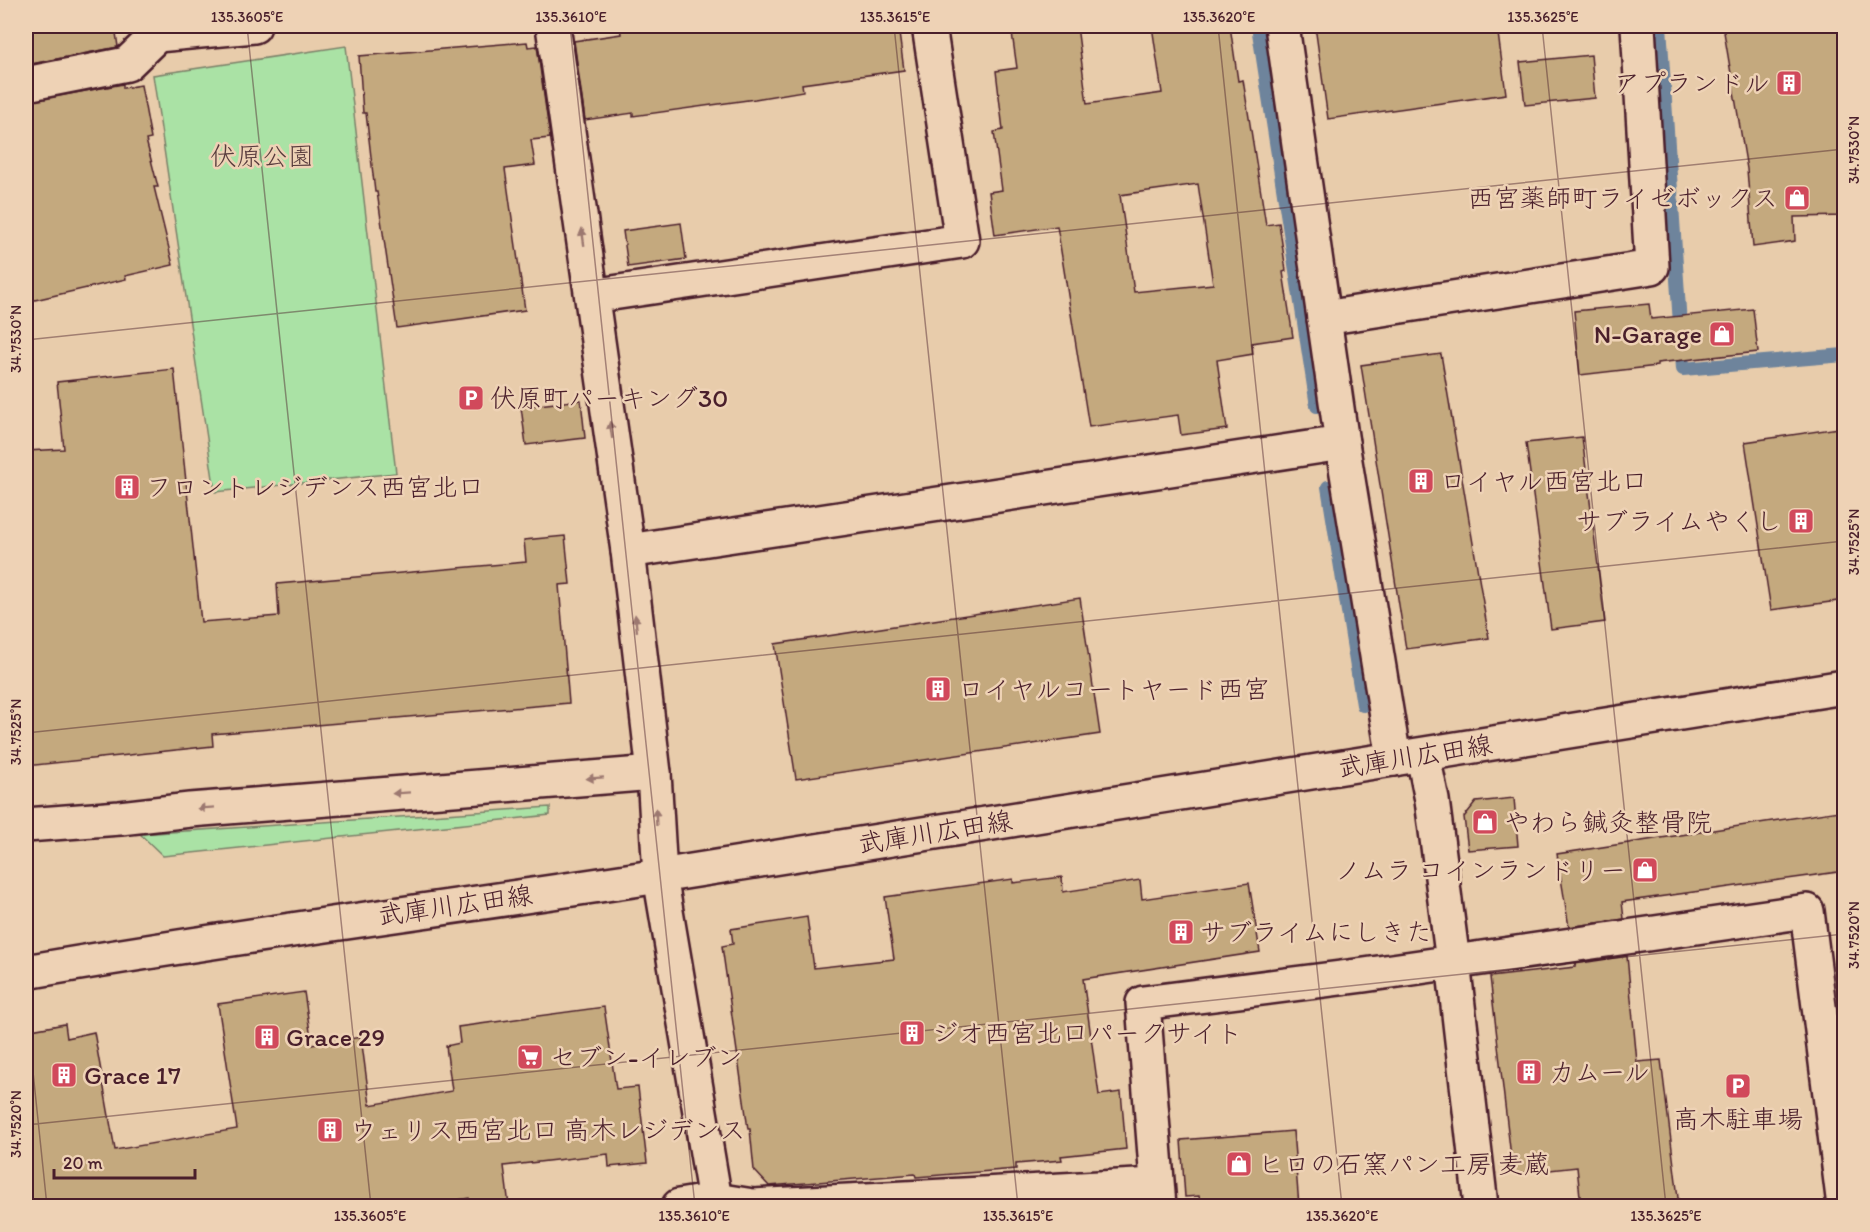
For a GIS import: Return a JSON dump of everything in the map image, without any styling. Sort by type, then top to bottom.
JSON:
[{"type":"street","points":[[26,84],[127,64],[158,35],[254,26]]},
{"type":"street","points":[[553,26],[628,551],[654,773],[660,876],[715,1203]]},
{"type":"street","points":[[592,296],[962,241],[929,26]]},
{"type":"street","points":[[1282,26],[1342,443],[1408,758],[1432,800],[1453,962],[1480,1206]]},
{"type":"street","points":[[1324,318],[1652,267],[1638,26]]},
{"type":"street","points":[[628,551],[1342,443]]},
{"type":"street","name":"武庫川広田線","points":[[26,972],[160,949],[660,876],[1845,687]]},
{"type":"street","points":[[26,825],[654,773]]},
{"type":"street","points":[[679,1206],[715,1203],[753,1206],[1158,1196],[1143,1003],[1453,962],[1807,911],[1844,1206]]},
{"type":"green space","name":"伏原公園","points":[[346,46],[396,473],[215,492],[153,75]]},
{"type":"green space","points":[[550,807],[550,815],[163,856],[140,834]]},
{"type":"building","points":[[26,26],[115,26],[118,47],[26,65]]},
{"type":"building","points":[[620,26],[898,26],[904,70],[802,84],[803,91],[755,99],[633,116],[633,113],[585,120],[574,41],[621,34]]},
{"type":"building","points":[[1011,26],[1077,26],[1087,104],[1162,93],[1152,26],[1230,26],[1238,81],[1243,80],[1266,225],[1279,223],[1286,271],[1283,272],[1293,337],[1252,343],[1253,354],[1217,360],[1227,429],[1181,435],[1178,415],[1089,427],[1057,226],[995,235],[989,192],[1002,190],[994,132],[1003,130],[996,71],[1017,68]],"holes":[[[1198,184],[1213,284],[1134,292],[1120,195]]]},
{"type":"building","points":[[1315,26],[1497,26],[1506,94],[1328,119]]},
{"type":"building","points":[[1723,26],[1845,26],[1845,216],[1794,217],[1795,241],[1753,247],[1747,169]]},
{"type":"building","points":[[527,42],[528,47],[537,46],[550,138],[531,140],[535,165],[505,169],[525,310],[397,328],[377,192],[375,192],[366,113],[363,113],[359,56]]},
{"type":"building","points":[[1591,55],[1595,98],[1525,105],[1520,62]]},
{"type":"building","points":[[123,84],[123,88],[141,85],[151,139],[146,140],[158,187],[154,187],[173,265],[125,276],[126,279],[26,302],[26,102]]},
{"type":"building","points":[[681,223],[686,259],[628,267],[623,231]]},
{"type":"building","points":[[1649,304],[1651,319],[1753,309],[1758,352],[1657,363],[1657,366],[1580,375],[1574,311]]},
{"type":"building","points":[[1441,354],[1489,638],[1406,649],[1361,365]]},
{"type":"building","points":[[174,369],[201,622],[279,616],[277,584],[526,562],[524,540],[565,536],[570,584],[559,585],[569,703],[212,734],[213,746],[26,766],[26,451],[64,449],[57,382]]},
{"type":"building","points":[[581,400],[585,438],[526,445],[521,407]]},
{"type":"building","name":"サブライムやくし","points":[[1845,427],[1845,600],[1771,610],[1745,442]]},
{"type":"building","points":[[1582,437],[1605,622],[1551,629],[1526,443]]},
{"type":"building","name":"ロイヤルコートヤード西宮","points":[[1080,598],[1100,734],[796,779],[775,644]]},
{"type":"building","points":[[1514,798],[1518,846],[1468,850],[1464,817],[1476,802]]},
{"type":"building","points":[[1845,810],[1845,871],[1622,902],[1624,919],[1569,927],[1557,854]]},
{"type":"building","points":[[1062,877],[1063,892],[1140,880],[1142,899],[1249,883],[1260,952],[1083,979],[1099,1095],[1121,1092],[1126,1149],[1061,1156],[1062,1160],[1016,1164],[1016,1169],[916,1177],[915,1174],[769,1186],[754,1170],[750,1129],[748,1129],[722,946],[733,944],[731,929],[807,917],[814,968],[894,959],[885,897],[1013,879],[1013,883]]},
{"type":"building","points":[[1627,956],[1637,1062],[1661,1060],[1679,1206],[1581,1206],[1577,1167],[1513,1174],[1490,977],[1575,967],[1575,964]]},
{"type":"building","points":[[304,992],[312,1045],[361,1037],[370,1105],[452,1091],[446,1046],[460,1043],[458,1027],[604,1007],[616,1089],[638,1087],[647,1163],[609,1167],[608,1154],[504,1166],[509,1206],[470,1206],[469,1198],[419,1206],[26,1206],[26,1031],[65,1024],[67,1038],[94,1032],[115,1150],[237,1129],[218,1004]]},
{"type":"building","name":"ヒロの石窯パン工房 麦蔵","points":[[1293,1131],[1299,1206],[1201,1206],[1199,1196],[1185,1197],[1181,1140]]},
{"type":"waterway","points":[[1258,26],[1317,406]]},
{"type":"waterway","points":[[1660,26],[1683,369],[1844,355]]},
{"type":"waterway","points":[[1328,487],[1363,705]]},
{"type":"place","name":"アプランドル","points":[[1789,83]]},
{"type":"place","name":"西宮薬師町ライゼボックス","points":[[1797,198]]},
{"type":"place","name":"N-Garage","points":[[1722,334]]},
{"type":"place","name":"伏原町パーキング30","points":[[471,398]]},
{"type":"place","name":"ロイヤル西宮北口","points":[[1421,481]]},
{"type":"place","name":"フロントレジデンス西宮北口","points":[[127,487]]},
{"type":"place","name":"サブライムやくし","points":[[1801,521]]},
{"type":"place","name":"ロイヤルコートヤード西宮","points":[[938,689]]},
{"type":"place","name":"やわら鍼灸整骨院","points":[[1485,822]]},
{"type":"place","name":"ノムラ コインランドリー","points":[[1645,870]]},
{"type":"place","name":"サブライムにしきた","points":[[1181,932]]},
{"type":"place","name":"ジオ西宮北口パークサイト","points":[[912,1033]]},
{"type":"place","name":"Grace 29","points":[[267,1037]]},
{"type":"place","name":"セブン-イレブン","points":[[530,1057]]},
{"type":"place","name":"カムール","points":[[1529,1072]]},
{"type":"place","name":"Grace 17","points":[[64,1075]]},
{"type":"place","name":"高木駐車場","points":[[1738,1086]]},
{"type":"place","name":"ウェリス西宮北口 高木レジデンス","points":[[330,1130]]},
{"type":"place","name":"ヒロの石窯パン工房 麦蔵","points":[[1239,1164]]}]
